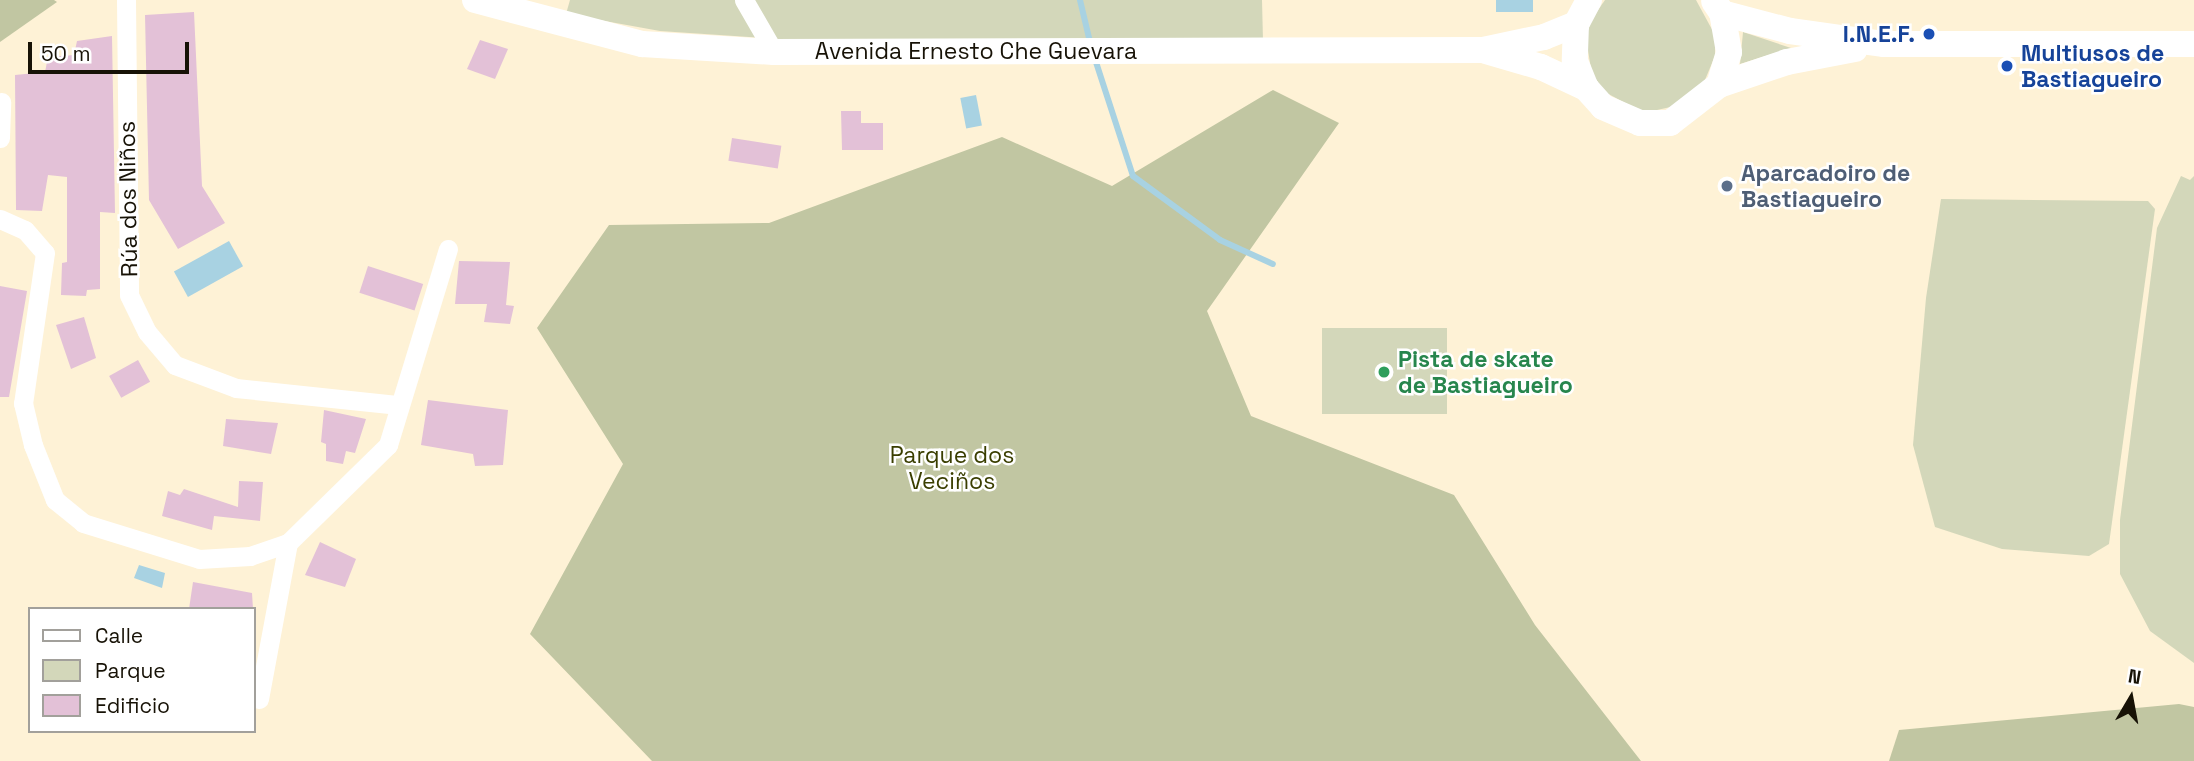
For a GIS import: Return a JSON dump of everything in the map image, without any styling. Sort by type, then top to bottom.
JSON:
[{"type":"main road","name":"Avenida Ernesto Che Guevara","points":[[475,0],[642,44],[774,52],[1483,50],[1544,37],[1583,7]]},
{"type":"main road","points":[[1718,6],[1790,31],[1884,44],[2194,44]]},
{"type":"main road","points":[[1718,6],[1729,52],[1719,85]]},
{"type":"main road","points":[[1583,7],[1575,61],[1586,88],[1603,107],[1640,123],[1670,123],[1719,85],[1787,62],[1884,44]]},
{"type":"main road","name":"Avenida Ernesto Che Guevara","points":[[1483,50],[1541,67],[1586,88]]},
{"type":"street","name":"Rúa dos Niños","points":[[126,0],[129,295],[147,332],[175,365],[236,388],[399,405]]},
{"type":"street","points":[[744,0],[774,52]]},
{"type":"street","points":[[0,138],[1,102]]},
{"type":"street","points":[[0,219],[25,230],[45,253],[23,402],[33,445],[55,500],[83,523],[199,559],[250,556],[288,542],[388,445],[448,249]]},
{"type":"street","points":[[259,699],[288,542]]},
{"type":"green space","points":[[0,0],[54,0],[57,2],[0,42]]},
{"type":"green space","points":[[570,0],[1262,0],[1263,41],[778,39],[660,31],[566,14]]},
{"type":"green space","points":[[1605,0],[1696,0],[1715,35],[1715,56],[1702,87],[1675,106],[1657,110],[1638,110],[1603,91],[1592,75],[1586,38],[1591,20]]},
{"type":"green space","points":[[1743,32],[1791,48],[1740,64]]},
{"type":"green space","name":"Parque dos Veciños","points":[[1273,90],[1339,123],[1207,311],[1251,416],[1454,495],[1535,625],[1641,761],[652,761],[530,634],[623,464],[537,328],[609,225],[769,223],[1002,137],[1112,186]]},
{"type":"green space","points":[[2181,176],[2190,180],[2194,176],[2194,663],[2150,631],[2120,574],[2120,520],[2157,228]]},
{"type":"green space","points":[[1941,199],[2148,201],[2155,209],[2109,544],[2089,556],[2002,549],[1935,527],[1913,445],[1926,298]]},
{"type":"green space","name":"Pista de skate de Bastiagueiro","points":[[1322,328],[1447,328],[1447,414],[1322,414]]},
{"type":"green space","points":[[2179,704],[2194,707],[2194,761],[1889,761],[1899,730]]},
{"type":"water","points":[[1496,0],[1533,0],[1533,12],[1496,12]]},
{"type":"water","points":[[976,95],[982,125],[966,128],[960,98]]},
{"type":"water","points":[[229,241],[243,266],[188,297],[174,272]]},
{"type":"water","points":[[139,565],[165,573],[162,588],[134,578]]},
{"type":"building","points":[[194,12],[202,186],[225,223],[178,249],[149,200],[145,15]]},
{"type":"building","points":[[112,36],[115,213],[100,212],[100,289],[87,290],[86,296],[61,295],[62,263],[67,262],[67,177],[48,175],[42,211],[16,210],[15,75],[45,72],[48,57],[74,55],[77,41]]},
{"type":"building","points":[[480,40],[508,49],[495,79],[467,69]]},
{"type":"building","points":[[841,111],[861,111],[861,123],[883,123],[883,150],[842,150]]},
{"type":"building","points":[[732,138],[781,146],[778,169],[728,161]]},
{"type":"building","points":[[459,261],[510,262],[506,305],[514,306],[510,324],[484,322],[487,304],[455,304]]},
{"type":"building","points":[[368,266],[423,284],[415,311],[359,293]]},
{"type":"building","points":[[0,286],[27,291],[9,397],[0,397]]},
{"type":"building","points":[[84,317],[96,358],[71,369],[56,325]]},
{"type":"building","points":[[138,360],[150,382],[121,398],[109,376]]},
{"type":"building","points":[[428,400],[508,410],[503,465],[475,466],[473,454],[421,445]]},
{"type":"building","points":[[324,410],[366,419],[355,453],[346,451],[343,464],[326,461],[326,444],[321,442]]},
{"type":"building","points":[[226,419],[278,423],[271,454],[223,446]]},
{"type":"building","points":[[239,481],[263,482],[260,521],[214,516],[212,530],[162,516],[168,491],[180,495],[184,489],[238,507]]},
{"type":"building","points":[[320,542],[356,559],[345,587],[305,575]]},
{"type":"building","points":[[193,582],[252,593],[253,607],[189,607]]},
{"type":"waterway","points":[[1080,0],[1091,46]]},
{"type":"waterway","points":[[1094,56],[1133,176],[1220,240],[1273,264]]},
{"type":"place","name":"I.N.E.F.","points":[[1929,34]]},
{"type":"place","name":"Multiusos de Bastiagueiro","points":[[2007,66]]},
{"type":"place","name":"Aparcadoiro de Bastiagueiro","points":[[1727,186]]},
{"type":"place","name":"Pista de skate de Bastiagueiro","points":[[1384,372]]}]
